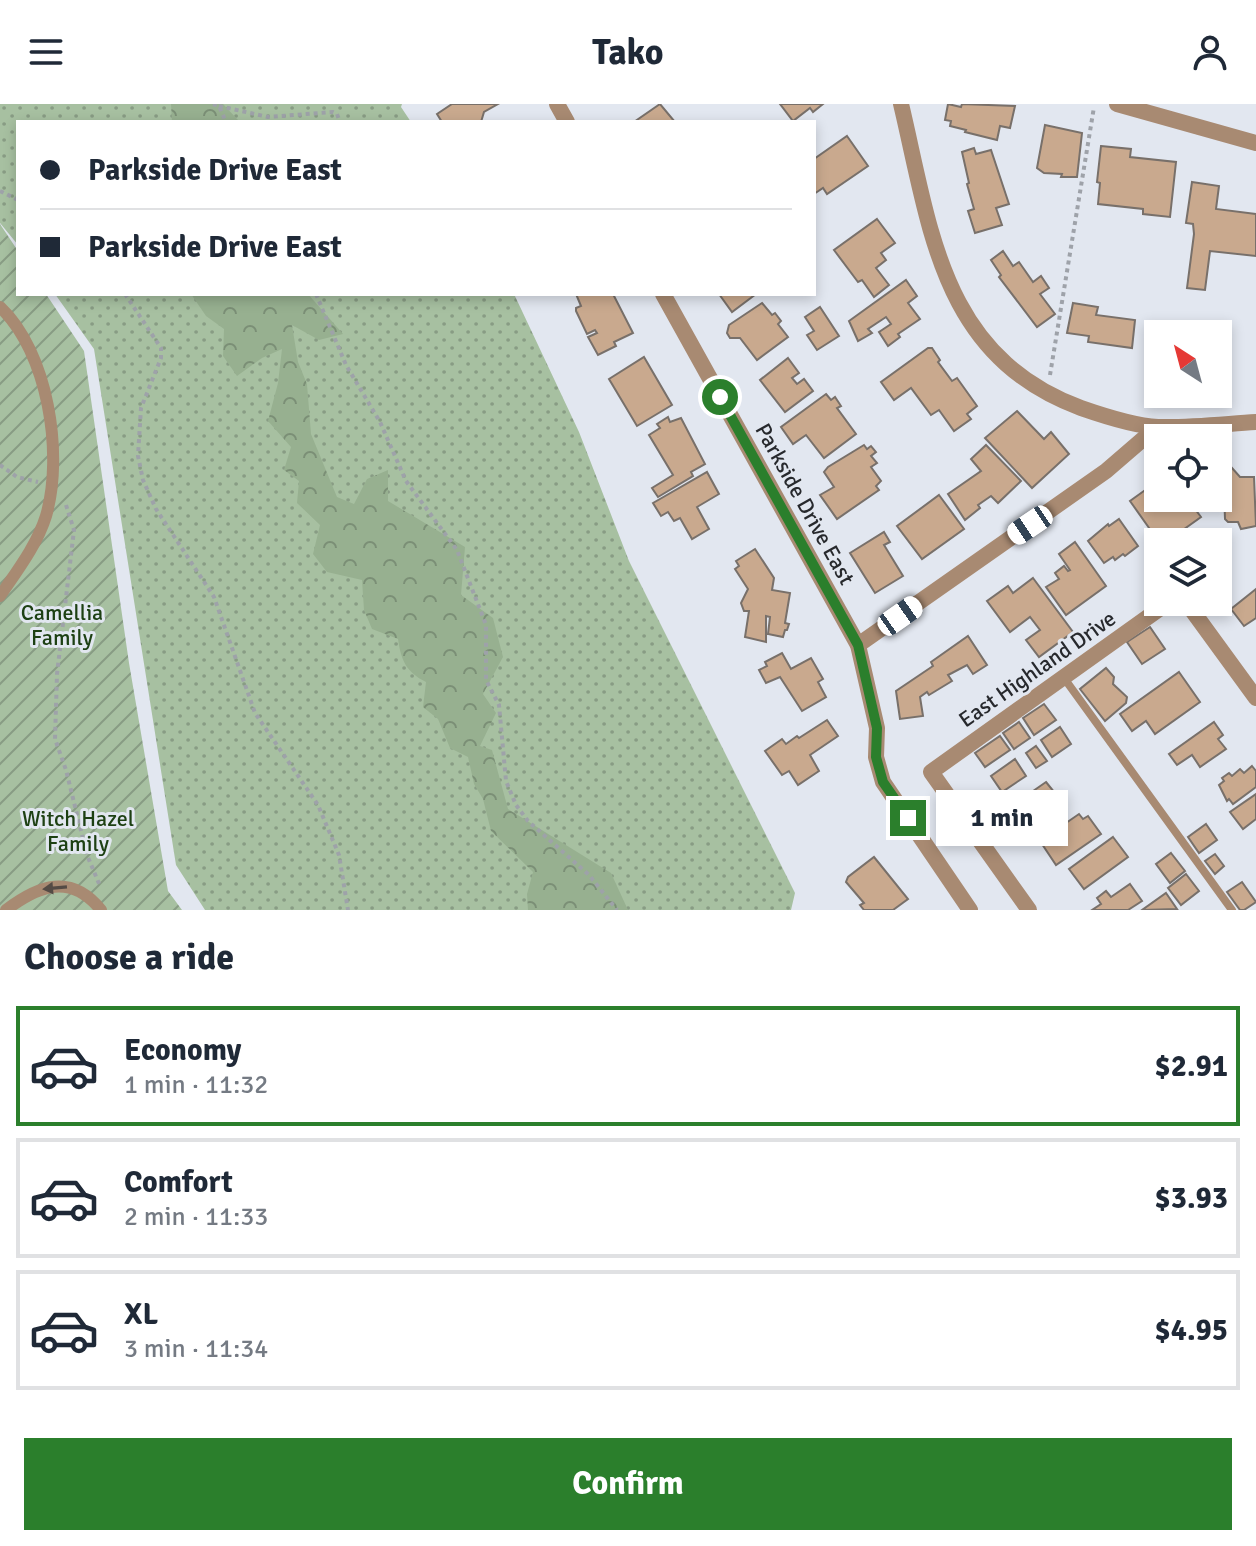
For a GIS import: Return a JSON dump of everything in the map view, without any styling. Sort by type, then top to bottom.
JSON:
[{"type":"street","points":[[901,104],[936,251],[946,280],[977,332],[1001,359],[1042,390],[1090,411],[1144,424]]},
{"type":"street","points":[[1117,104],[1256,143]]},
{"type":"street","name":"Parkside Drive East","points":[[664,296],[858,645],[877,728],[876,757],[883,782],[970,910]]},
{"type":"street","points":[[0,307],[21,336],[44,391],[49,411],[51,486],[40,533],[0,596]]},
{"type":"street","points":[[1216,424],[1256,422]]},
{"type":"street","points":[[858,645],[1106,471],[1144,438]]},
{"type":"street","name":"East Highland Drive","points":[[1029,910],[931,772],[1150,616]]},
{"type":"street","points":[[1196,616],[1256,698]]},
{"type":"street","points":[[6,910],[33,892],[58,886],[79,890],[101,910]]},
{"type":"lane","points":[[1064,678],[1232,910]]},
{"type":"path","points":[[216,105],[268,117],[333,112],[339,120]]},
{"type":"path","points":[[1048,381],[1094,107]]},
{"type":"path","points":[[126,296],[161,348],[161,358],[141,408],[138,456],[143,480],[156,509],[214,597],[255,713],[318,805],[339,855],[348,910]]},
{"type":"path","points":[[317,296],[346,365],[380,422],[406,481],[457,550],[486,625],[486,680],[499,705],[506,781],[516,805],[528,821],[589,875],[617,910]]},
{"type":"path","points":[[0,465],[17,477],[61,490],[74,530],[57,674],[55,739],[83,830],[87,855],[101,890]]},
{"type":"green space","points":[[0,104],[402,104],[410,120],[16,120],[16,243],[0,223]]},
{"type":"green space","points":[[171,104],[223,104],[238,120],[172,120]]},
{"type":"green space","points":[[0,224],[16,248],[16,296],[47,296],[84,351],[129,663],[168,891],[182,910],[0,910]]},
{"type":"green space","points":[[56,296],[515,296],[579,432],[629,561],[795,893],[791,910],[205,910],[176,865],[94,349]]},
{"type":"green space","points":[[192,296],[310,296],[343,334],[319,340],[292,325],[298,362],[307,384],[311,434],[337,497],[354,504],[367,479],[388,470],[388,501],[465,547],[461,595],[493,618],[503,657],[483,694],[496,713],[480,746],[492,750],[508,809],[611,873],[628,910],[528,910],[527,894],[533,872],[491,831],[468,757],[450,748],[438,719],[423,707],[426,682],[406,665],[398,639],[372,629],[364,610],[362,580],[327,572],[313,554],[320,525],[297,503],[299,481],[284,470],[291,447],[268,421],[278,383],[282,349],[262,358],[237,376],[223,356],[224,329],[206,316]]},
{"type":"building","points":[[452,104],[498,104],[484,112],[482,120],[441,120],[437,114]]},
{"type":"building","points":[[660,104],[673,120],[637,120]]},
{"type":"building","points":[[780,104],[823,104],[813,112],[810,108],[792,120]]},
{"type":"building","points":[[948,104],[961,107],[962,104],[1015,106],[1010,128],[1000,126],[997,140],[950,126],[951,121],[945,120]]},
{"type":"building","points":[[1045,125],[1082,133],[1077,177],[1061,177],[1062,174],[1044,173],[1037,168]]},
{"type":"building","points":[[847,136],[868,166],[827,194],[823,188],[816,193],[816,158]]},
{"type":"building","points":[[1101,146],[1131,149],[1130,157],[1176,162],[1170,217],[1143,214],[1143,209],[1098,204]]},
{"type":"building","points":[[974,148],[976,154],[991,150],[1009,204],[996,208],[1002,225],[975,233],[968,211],[974,209],[962,152]]},
{"type":"building","points":[[1192,182],[1219,186],[1216,209],[1256,214],[1256,256],[1210,251],[1205,290],[1187,288],[1194,234],[1193,224],[1186,223]]},
{"type":"building","points":[[877,219],[895,243],[881,253],[886,260],[876,268],[889,285],[874,297],[862,280],[858,282],[834,250]]},
{"type":"building","points":[[1003,251],[1013,266],[1019,262],[1033,282],[1041,276],[1049,288],[1040,294],[1055,314],[1037,327],[999,277],[1001,275],[991,260]]},
{"type":"building","points":[[906,280],[917,296],[908,303],[920,319],[898,334],[900,337],[888,346],[879,332],[891,324],[886,317],[868,329],[872,333],[858,341],[849,321]]},
{"type":"building","points":[[577,296],[614,296],[633,333],[614,342],[616,346],[598,355],[588,337],[597,333],[595,330],[587,334],[576,311],[581,306]]},
{"type":"building","points":[[720,296],[753,296],[732,312]]},
{"type":"building","points":[[762,303],[772,315],[775,313],[781,321],[778,324],[788,337],[757,360],[740,338],[730,338],[727,333],[729,325]]},
{"type":"building","points":[[1073,303],[1098,307],[1096,315],[1135,320],[1132,348],[1088,342],[1089,336],[1067,333]]},
{"type":"building","points":[[820,307],[839,336],[817,350],[807,335],[814,331],[805,317]]},
{"type":"building","points":[[932,348],[952,381],[957,378],[977,406],[967,414],[971,419],[954,431],[939,410],[931,415],[911,388],[894,400],[881,382]]},
{"type":"building","points":[[644,357],[672,405],[637,426],[609,379]]},
{"type":"building","points":[[788,358],[799,373],[792,378],[797,384],[804,379],[813,391],[785,412],[760,380]]},
{"type":"building","points":[[826,394],[831,400],[835,397],[841,406],[837,408],[856,434],[824,458],[806,435],[793,444],[781,427]]},
{"type":"building","points":[[1017,411],[1044,439],[1051,432],[1069,454],[1032,488],[985,438]]},
{"type":"building","points":[[668,417],[670,422],[681,418],[705,464],[691,472],[693,476],[658,497],[652,488],[673,475],[649,435],[660,428],[657,424]]},
{"type":"building","points":[[864,445],[867,449],[871,446],[876,452],[871,456],[877,463],[871,467],[881,481],[876,486],[879,490],[837,519],[820,495],[834,487],[824,472]]},
{"type":"building","points":[[986,445],[1021,481],[998,503],[991,496],[965,520],[948,494],[981,471],[971,459]]},
{"type":"building","points":[[1232,468],[1240,477],[1254,477],[1256,526],[1241,529],[1238,522],[1225,519],[1225,512],[1232,512]]},
{"type":"building","points":[[707,472],[719,494],[697,507],[709,529],[692,539],[680,518],[674,521],[668,512],[661,516],[653,503]]},
{"type":"building","points":[[1144,491],[1144,512],[1197,512],[1201,517],[1186,528],[1149,528],[1130,501]]},
{"type":"building","points":[[939,495],[964,529],[922,559],[897,526]]},
{"type":"building","points":[[1119,519],[1138,546],[1125,556],[1123,554],[1115,560],[1113,557],[1104,563],[1088,541]]},
{"type":"building","points":[[884,532],[890,542],[884,545],[903,576],[875,593],[850,553]]},
{"type":"building","points":[[1075,542],[1106,586],[1066,615],[1046,587],[1059,579],[1055,573],[1064,566],[1070,570],[1059,554]]},
{"type":"building","points":[[755,549],[774,578],[772,590],[790,593],[785,623],[789,624],[787,630],[783,637],[768,634],[770,617],[766,616],[766,642],[745,637],[749,611],[744,611],[741,603],[748,589],[735,569],[739,566],[736,561]]},
{"type":"building","points":[[1033,578],[1073,632],[1039,657],[1026,640],[1040,630],[1030,617],[1010,632],[987,601],[1008,586],[1013,593]]},
{"type":"building","points":[[1256,589],[1256,618],[1244,626],[1232,608]]},
{"type":"building","points":[[1150,627],[1165,649],[1142,664],[1127,642]]},
{"type":"building","points":[[968,636],[987,665],[973,674],[967,665],[948,675],[952,681],[920,697],[923,716],[900,719],[896,691],[933,666],[931,662]]},
{"type":"building","points":[[782,653],[791,669],[811,658],[823,679],[818,682],[826,697],[802,711],[780,677],[766,683],[759,670],[767,666],[765,662]]},
{"type":"building","points":[[1106,668],[1114,677],[1113,684],[1127,697],[1126,703],[1105,721],[1080,689]]},
{"type":"building","points":[[1179,672],[1200,702],[1155,734],[1146,721],[1132,731],[1120,714]]},
{"type":"building","points":[[1044,704],[1056,720],[1034,735],[1023,718]]},
{"type":"building","points":[[827,720],[838,736],[810,755],[819,771],[798,785],[789,771],[782,775],[765,751],[782,739],[786,744],[797,736],[799,738]]},
{"type":"building","points":[[1019,722],[1030,738],[1014,749],[1003,733]]},
{"type":"building","points":[[1214,722],[1223,735],[1218,739],[1226,749],[1200,767],[1192,755],[1177,765],[1169,754]]},
{"type":"building","points":[[1060,727],[1071,744],[1052,757],[1041,740]]},
{"type":"building","points":[[1000,736],[1010,750],[985,767],[975,753]]},
{"type":"building","points":[[1036,746],[1047,761],[1036,768],[1026,753]]},
{"type":"building","points":[[1015,759],[1026,776],[1002,792],[991,776]]},
{"type":"building","points":[[1252,766],[1256,771],[1256,787],[1233,804],[1229,799],[1227,801],[1219,785],[1224,781],[1222,778],[1229,773],[1232,776],[1240,769],[1244,773]]},
{"type":"building","points":[[1046,782],[1063,803],[1033,825],[1016,803]]},
{"type":"building","points":[[1256,794],[1256,819],[1243,829],[1230,812]]},
{"type":"building","points":[[1079,814],[1083,819],[1088,816],[1101,834],[1056,865],[1040,841]]},
{"type":"building","points":[[1206,824],[1217,840],[1199,853],[1188,837]]},
{"type":"building","points":[[1113,837],[1128,857],[1084,889],[1069,869]]},
{"type":"building","points":[[1171,853],[1185,871],[1170,883],[1156,864]]},
{"type":"building","points":[[1215,854],[1224,866],[1215,874],[1205,861]]},
{"type":"building","points":[[874,857],[908,899],[893,910],[864,910],[860,905],[864,903],[846,882]]},
{"type":"building","points":[[1186,874],[1199,891],[1181,905],[1168,888]]},
{"type":"building","points":[[1242,882],[1256,902],[1240,910],[1227,892]]},
{"type":"building","points":[[1130,884],[1142,901],[1128,910],[1092,910],[1101,904],[1097,898],[1106,891],[1111,897]]},
{"type":"building","points":[[1166,893],[1177,909],[1142,910]]},
{"type":"route","points":[[720,397],[858,645],[877,728],[876,757],[883,782],[908,818]]},
{"type":"park label","name":"Camellia Family","points":[[62,624]]},
{"type":"park label","name":"Witch Hazel Family","points":[[78,830]]}]
